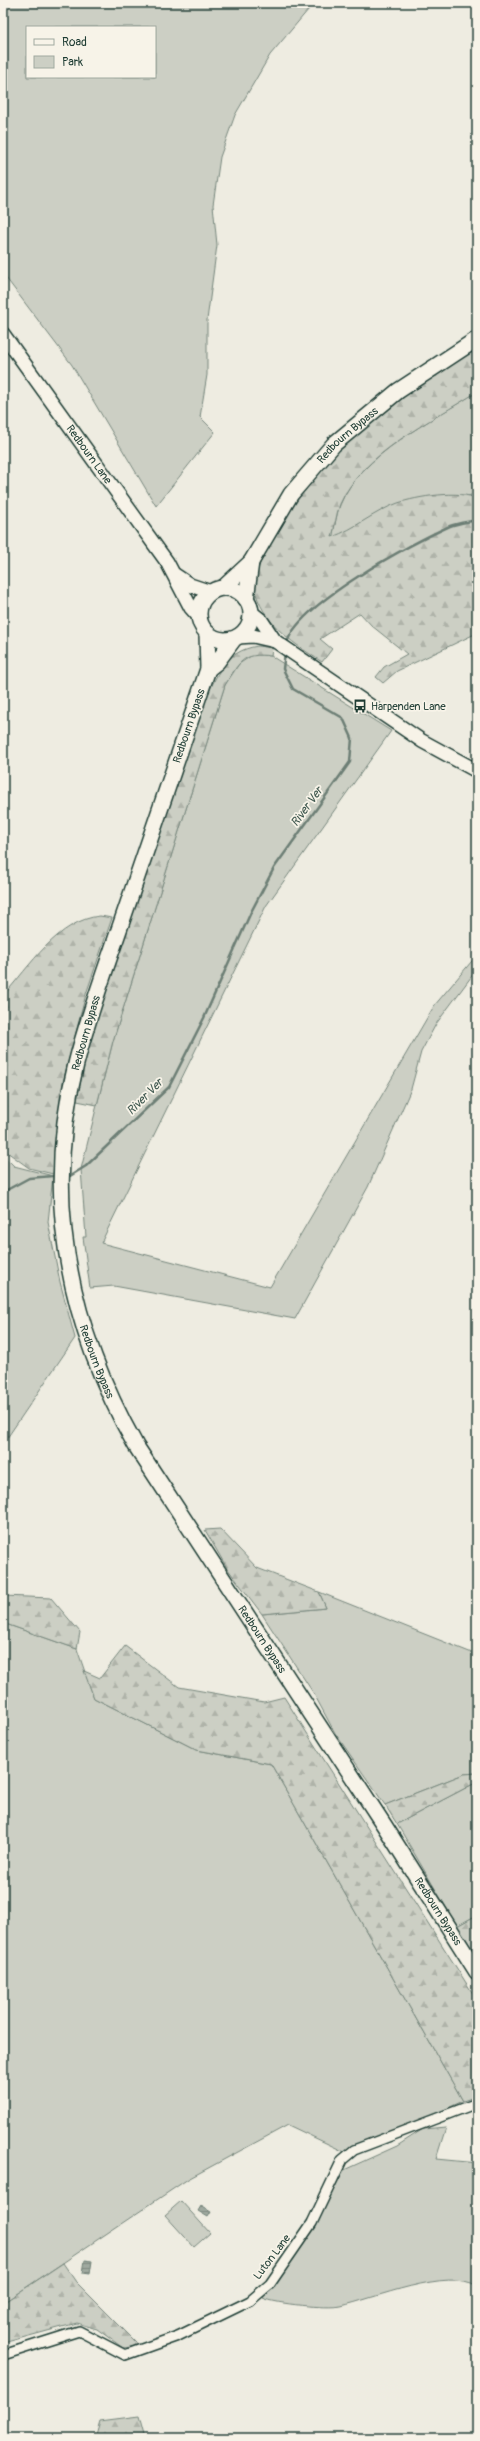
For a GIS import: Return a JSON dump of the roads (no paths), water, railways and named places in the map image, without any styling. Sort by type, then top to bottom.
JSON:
[{"type":"main road","name":"Redbourn Lane","points":[[3,334],[175,575],[191,608],[200,618]]},
{"type":"main road","name":"Redbourn Bypass","points":[[217,590],[251,562],[291,494],[334,444],[398,391],[477,339]]},
{"type":"main road","name":"Redbourn Bypass","points":[[249,606],[251,562]]},
{"type":"main road","name":"Redbourn Lane","points":[[175,575],[190,586],[217,590]]},
{"type":"main road","points":[[279,644],[236,590],[217,590],[201,605],[200,618],[207,633],[217,639],[252,636],[279,644],[422,741],[477,771]]},
{"type":"main road","points":[[236,638],[249,624],[249,606]]},
{"type":"main road","name":"Redbourn Bypass","points":[[207,633],[208,669],[110,955],[76,1064],[65,1121],[62,1162],[66,1243],[74,1290],[84,1331],[102,1380],[136,1446],[384,1825],[477,1972]]},
{"type":"main road","name":"Redbourn Bypass","points":[[208,669],[217,662],[236,638]]},
{"type":"street","name":"Luton Lane","points":[[3,2355],[79,2331],[125,2355],[178,2336],[250,2301],[270,2284],[312,2223],[342,2160],[354,2150],[477,2103]]},
{"type":"waterway","name":"River Ver","points":[[287,643],[296,627],[312,611],[333,593],[358,576],[433,534],[450,526],[477,520]]},
{"type":"waterway","name":"River Ver","points":[[70,1176],[86,1166],[169,1087],[204,1018],[251,912],[274,868],[350,762],[352,738],[343,718],[293,689],[283,669],[285,652]]},
{"type":"waterway","name":"River Ver","points":[[3,1192],[29,1178],[53,1176]]},
{"type":"place","name":"Harpenden Lane","points":[[360,706]]}]
